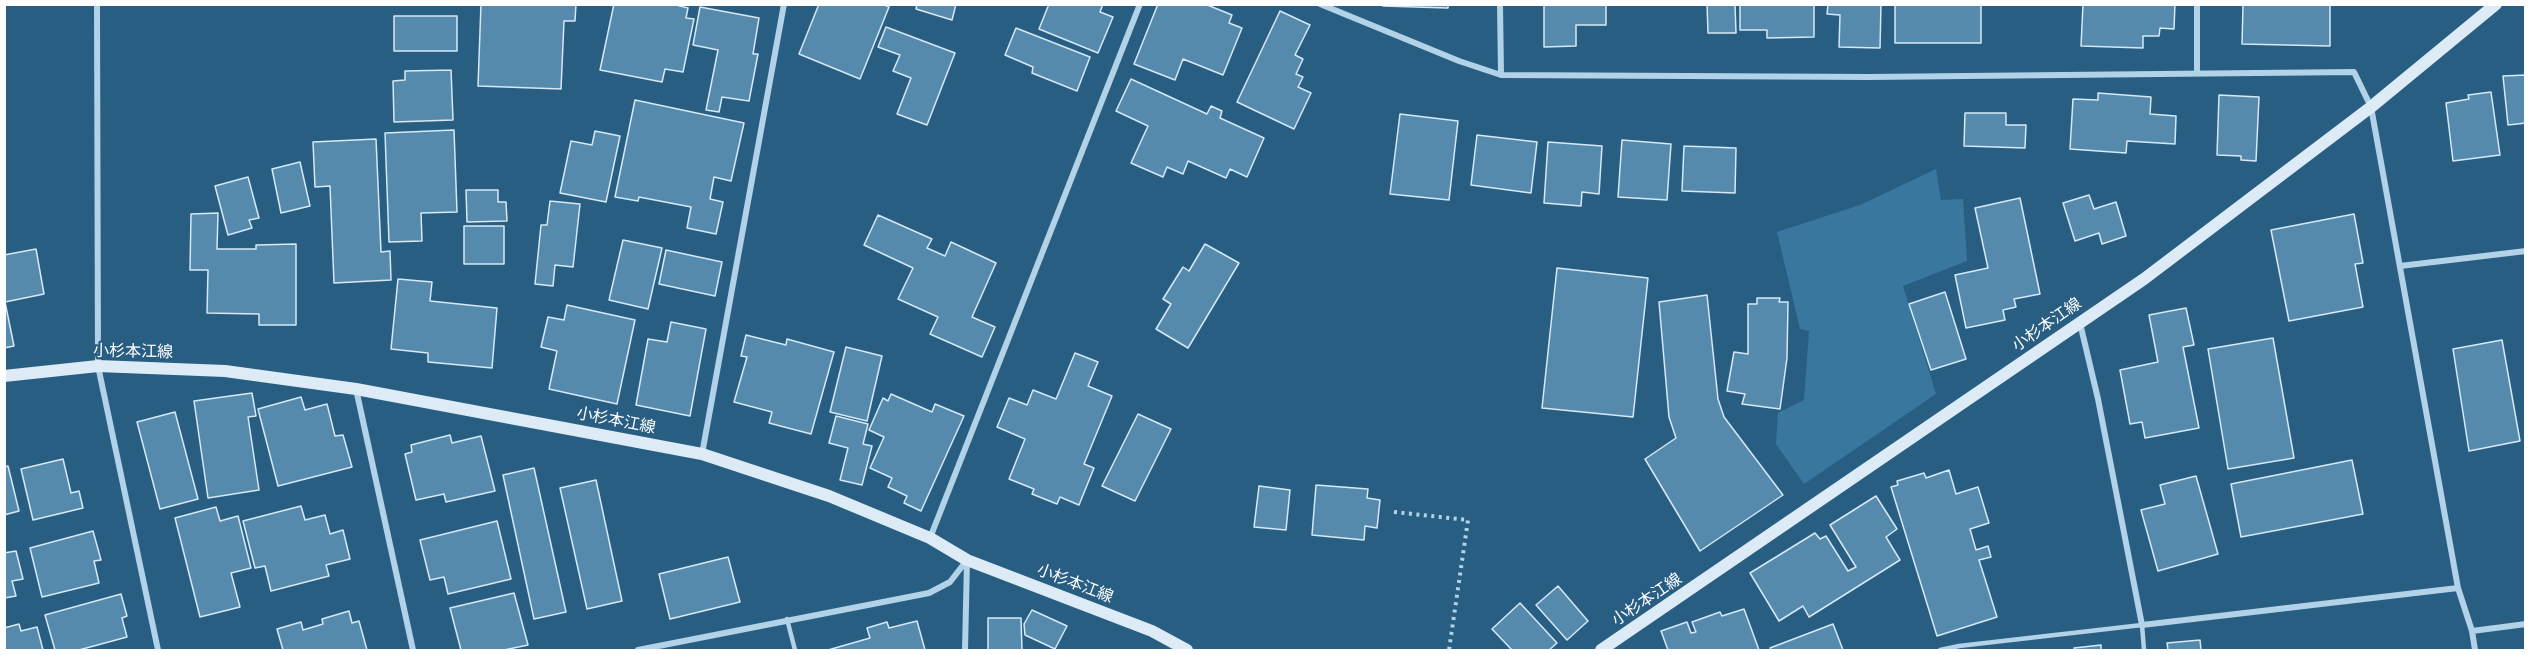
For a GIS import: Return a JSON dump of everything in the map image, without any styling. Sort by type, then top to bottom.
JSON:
[{"type":"main road","name":"小杉本江線","points":[[1601,651],[2144,279],[2371,107],[2496,4]]},
{"type":"main road","name":"小杉本江線","points":[[4,376],[98,366],[225,371],[356,389],[702,454],[829,496],[930,538],[967,560],[1152,631],[1187,651]]},
{"type":"street","points":[[97,4],[98,366],[158,651]]},
{"type":"street","points":[[702,454],[784,4]]},
{"type":"street","points":[[930,538],[1140,4]]},
{"type":"street","points":[[1320,4],[1459,61],[1501,75],[1869,77],[2354,72],[2371,107],[2458,588],[2472,631],[2475,651]]},
{"type":"street","points":[[1500,4],[1501,75]]},
{"type":"street","points":[[2197,4],[2197,72]]},
{"type":"street","points":[[2400,266],[2526,251]]},
{"type":"street","points":[[2080,322],[2098,399],[2142,625],[2458,588]]},
{"type":"street","points":[[356,389],[413,651]]},
{"type":"street","points":[[638,651],[787,619],[929,593],[950,582],[967,560]]},
{"type":"street","points":[[965,651],[967,560]]},
{"type":"street","points":[[2472,631],[2526,624]]},
{"type":"lane","points":[[787,619],[795,651]]},
{"type":"lane","points":[[1940,651],[2142,625],[2144,651]]},
{"type":"path","points":[[1394,512],[1468,520],[1449,651]]},
{"type":"shaded area","points":[[1936,169],[1941,200],[1963,199],[1967,261],[1903,286],[1936,394],[1804,484],[1776,444],[1778,413],[1804,400],[1809,331],[1800,329],[1777,232],[1860,205]]},
{"type":"building","points":[[481,4],[576,4],[575,21],[564,21],[561,89],[478,86]]},
{"type":"building","points":[[614,4],[672,4],[688,8],[686,18],[694,19],[683,72],[665,69],[662,82],[600,70]]},
{"type":"building","points":[[819,4],[883,4],[889,7],[860,79],[799,54]]},
{"type":"building","points":[[917,4],[956,4],[952,20],[916,9]]},
{"type":"building","points":[[1049,4],[1103,4],[1100,12],[1113,17],[1098,53],[1039,29]]},
{"type":"building","points":[[1158,4],[1205,4],[1232,15],[1229,23],[1242,28],[1223,75],[1183,59],[1175,80],[1134,64]]},
{"type":"building","points":[[1383,4],[1448,4],[1448,8],[1383,6]]},
{"type":"building","points":[[1544,4],[1606,4],[1606,25],[1576,25],[1576,46],[1544,47]]},
{"type":"building","points":[[1707,4],[1735,4],[1736,33],[1708,33]]},
{"type":"building","points":[[1740,4],[1814,4],[1814,37],[1767,38],[1767,30],[1740,30]]},
{"type":"building","points":[[1828,4],[1881,4],[1880,48],[1839,47],[1840,15],[1827,14]]},
{"type":"building","points":[[1895,4],[1981,4],[1981,43],[1895,43]]},
{"type":"building","points":[[2083,4],[2175,4],[2174,29],[2160,28],[2159,36],[2143,36],[2143,48],[2081,46]]},
{"type":"building","points":[[2330,4],[2330,46],[2242,44],[2243,5]]},
{"type":"building","points":[[700,7],[759,18],[753,54],[758,54],[749,101],[722,97],[719,112],[706,110],[718,50],[693,45]]},
{"type":"building","points":[[1280,11],[1310,25],[1295,55],[1303,59],[1296,74],[1303,77],[1298,87],[1311,93],[1294,129],[1237,102]]},
{"type":"building","points":[[394,16],[457,16],[457,51],[394,51]]},
{"type":"building","points":[[886,27],[955,53],[927,125],[897,114],[911,78],[893,71],[900,55],[878,47]]},
{"type":"building","points":[[1016,28],[1090,57],[1077,91],[1032,73],[1033,67],[1005,55]]},
{"type":"building","points":[[451,70],[453,120],[394,122],[393,81],[405,80],[405,71]]},
{"type":"building","points":[[2526,75],[2526,123],[2508,125],[2503,76]]},
{"type":"building","points":[[1131,79],[1207,114],[1211,106],[1222,111],[1220,118],[1264,138],[1247,177],[1230,169],[1226,178],[1188,161],[1183,174],[1167,167],[1163,177],[1131,163],[1148,126],[1116,111]]},
{"type":"building","points":[[2491,92],[2500,155],[2453,161],[2446,103],[2469,99],[2468,95]]},
{"type":"building","points":[[2098,93],[2151,97],[2150,114],[2176,116],[2175,144],[2127,141],[2126,153],[2070,149],[2073,99],[2098,100]]},
{"type":"building","points":[[2219,95],[2259,97],[2256,161],[2241,160],[2241,156],[2217,155]]},
{"type":"building","points":[[635,100],[744,123],[731,181],[714,177],[710,199],[723,202],[716,234],[687,228],[691,207],[639,197],[638,201],[615,197]]},
{"type":"building","points":[[1965,113],[2006,113],[2006,125],[2026,125],[2025,148],[1964,146]]},
{"type":"building","points":[[1400,114],[1458,121],[1449,200],[1390,194]]},
{"type":"building","points":[[454,130],[457,212],[421,213],[422,241],[389,242],[385,133]]},
{"type":"building","points":[[595,131],[620,136],[606,202],[560,193],[571,141],[592,145]]},
{"type":"building","points":[[1477,135],[1537,142],[1531,193],[1471,185]]},
{"type":"building","points":[[376,139],[381,252],[390,251],[391,280],[334,283],[330,186],[315,187],[313,142]]},
{"type":"building","points":[[1622,140],[1671,144],[1667,200],[1618,197]]},
{"type":"building","points":[[1548,142],[1602,146],[1599,194],[1582,192],[1581,206],[1544,203]]},
{"type":"building","points":[[1684,146],[1736,148],[1735,193],[1682,191]]},
{"type":"building","points":[[300,162],[310,206],[281,213],[272,169]]},
{"type":"building","points":[[248,177],[259,218],[249,220],[252,228],[228,235],[215,186]]},
{"type":"building","points":[[466,190],[498,190],[498,202],[506,202],[507,221],[467,222]]},
{"type":"building","points":[[2089,195],[2094,209],[2116,202],[2126,236],[2102,244],[2099,233],[2075,241],[2063,203]]},
{"type":"building","points":[[2020,198],[2040,294],[2014,299],[2016,307],[2003,310],[2005,320],[1966,328],[1955,275],[1988,268],[1975,208]]},
{"type":"building","points":[[550,201],[580,204],[573,267],[555,265],[553,286],[535,284],[541,225],[547,225]]},
{"type":"building","points":[[218,213],[217,249],[256,249],[256,245],[296,244],[296,325],[259,325],[259,314],[207,313],[208,270],[190,270],[191,214]]},
{"type":"building","points":[[2354,214],[2363,263],[2355,264],[2363,307],[2289,321],[2271,230]]},
{"type":"building","points":[[878,215],[932,239],[927,248],[945,256],[951,242],[996,263],[972,317],[995,327],[982,357],[930,334],[938,317],[898,299],[913,268],[864,245]]},
{"type":"building","points":[[464,226],[504,226],[504,264],[464,264]]},
{"type":"building","points":[[623,240],[662,248],[648,309],[609,300]]},
{"type":"building","points":[[1205,244],[1239,263],[1188,348],[1156,329],[1171,304],[1163,299],[1183,267],[1189,271]]},
{"type":"building","points":[[36,249],[44,294],[5,302],[14,346],[4,348],[4,255]]},
{"type":"building","points":[[666,250],[722,262],[715,296],[659,284]]},
{"type":"building","points":[[1557,268],[1648,278],[1633,417],[1542,408]]},
{"type":"building","points":[[398,279],[432,282],[430,301],[497,308],[492,368],[428,362],[428,353],[391,349]]},
{"type":"building","points":[[1945,292],[1966,359],[1931,370],[1909,304]]},
{"type":"building","points":[[1707,295],[1718,399],[1724,417],[1783,495],[1700,551],[1645,459],[1676,438],[1669,417],[1659,302]]},
{"type":"building","points":[[1757,298],[1780,298],[1779,302],[1788,302],[1787,358],[1780,409],[1742,404],[1745,394],[1727,391],[1734,352],[1748,354],[1748,304],[1757,304]]},
{"type":"building","points":[[567,305],[635,320],[617,404],[549,389],[557,351],[541,347],[548,317],[564,320]]},
{"type":"building","points":[[2186,308],[2194,345],[2183,347],[2199,428],[2145,438],[2142,422],[2130,424],[2120,370],[2158,362],[2149,315]]},
{"type":"building","points":[[671,322],[706,329],[690,416],[636,405],[648,339],[667,342]]},
{"type":"building","points":[[746,335],[786,345],[787,339],[834,352],[811,434],[769,423],[772,412],[734,402],[747,357],[741,356]]},
{"type":"building","points":[[2273,338],[2294,458],[2228,469],[2208,349]]},
{"type":"building","points":[[2502,340],[2520,441],[2469,451],[2453,349]]},
{"type":"building","points":[[846,347],[882,356],[867,421],[830,412]]},
{"type":"building","points":[[1075,353],[1098,362],[1088,386],[1112,396],[1084,464],[1094,468],[1079,505],[1060,497],[1057,504],[1032,494],[1034,489],[1009,479],[1025,439],[997,427],[1009,398],[1027,405],[1033,390],[1056,399]]},
{"type":"building","points":[[252,393],[256,416],[248,417],[259,490],[208,498],[194,401]]},
{"type":"building","points":[[891,394],[932,412],[935,404],[964,416],[921,511],[904,503],[907,496],[888,487],[892,478],[870,468],[884,437],[869,430],[883,398],[888,401]]},
{"type":"building","points":[[301,397],[305,410],[327,404],[335,436],[343,435],[352,467],[278,486],[258,409]]},
{"type":"building","points":[[175,412],[198,499],[160,509],[137,422]]},
{"type":"building","points":[[1138,414],[1171,429],[1135,501],[1102,486]]},
{"type":"building","points":[[836,416],[868,424],[863,444],[872,446],[862,485],[840,480],[848,448],[829,443]]},
{"type":"building","points":[[450,435],[452,443],[481,436],[495,491],[446,502],[444,494],[416,500],[405,454],[412,452],[411,445]]},
{"type":"building","points":[[63,459],[71,493],[79,491],[83,508],[33,520],[21,469]]},
{"type":"building","points":[[2352,460],[2363,514],[2241,537],[2231,484]]},
{"type":"building","points":[[8,466],[19,511],[4,515],[4,467]]},
{"type":"building","points":[[534,468],[566,612],[534,619],[503,475]]},
{"type":"building","points":[[1949,470],[1956,494],[1978,487],[1989,523],[1970,529],[1976,550],[1988,546],[1991,557],[1979,560],[1997,617],[1937,636],[1891,487],[1898,485],[1897,481],[1924,473],[1926,478]]},
{"type":"building","points":[[2196,476],[2218,554],[2158,571],[2141,510],[2165,504],[2160,485]]},
{"type":"building","points":[[596,480],[622,601],[587,609],[560,488]]},
{"type":"building","points":[[1316,485],[1368,489],[1367,498],[1380,500],[1377,528],[1365,526],[1364,540],[1312,535]]},
{"type":"building","points":[[1259,486],[1290,490],[1286,530],[1254,527]]},
{"type":"building","points":[[1876,496],[1897,529],[1886,537],[1900,560],[1809,617],[1803,606],[1779,621],[1750,573],[1815,533],[1820,539],[1826,536],[1848,571],[1856,567],[1830,525]]},
{"type":"building","points":[[301,506],[305,520],[325,515],[330,534],[343,530],[350,559],[326,565],[329,576],[271,591],[265,566],[255,568],[243,521]]},
{"type":"building","points":[[216,507],[220,521],[238,516],[251,568],[231,573],[240,607],[200,617],[175,518]]},
{"type":"building","points":[[497,521],[511,579],[448,594],[444,577],[430,580],[420,540]]},
{"type":"building","points":[[93,531],[101,560],[94,561],[99,583],[42,597],[30,548]]},
{"type":"building","points":[[16,551],[23,579],[12,581],[16,596],[4,598],[4,553]]},
{"type":"building","points":[[728,557],[740,602],[670,619],[659,574]]},
{"type":"building","points":[[1558,586],[1588,621],[1567,640],[1536,605]]},
{"type":"building","points":[[514,593],[528,645],[504,650],[461,650],[450,608]]},
{"type":"building","points":[[121,594],[127,616],[122,618],[127,637],[79,650],[55,650],[45,615]]},
{"type":"building","points":[[1520,603],[1557,643],[1549,650],[1512,650],[1492,629]]},
{"type":"building","points":[[1744,609],[1759,650],[1668,650],[1661,631],[1687,622],[1691,633],[1696,632],[1692,622],[1720,612],[1722,616]]},
{"type":"building","points":[[1032,610],[1067,626],[1055,649],[1025,635],[1024,624]]},
{"type":"building","points":[[349,611],[352,623],[359,621],[367,650],[283,650],[277,629],[301,622],[303,630],[323,624],[322,619]]},
{"type":"building","points":[[988,618],[1021,618],[1022,650],[988,650]]},
{"type":"building","points":[[917,621],[925,650],[828,650],[870,638],[867,628],[887,622],[889,628]]},
{"type":"building","points":[[19,624],[21,631],[37,627],[43,650],[4,650],[4,628]]},
{"type":"building","points":[[1833,624],[1843,650],[1771,650],[1770,648]]},
{"type":"building","points":[[2200,640],[2201,650],[2168,650],[2167,643]]},
{"type":"building","points":[[2101,645],[2101,650],[2075,650],[2074,648]]}]
